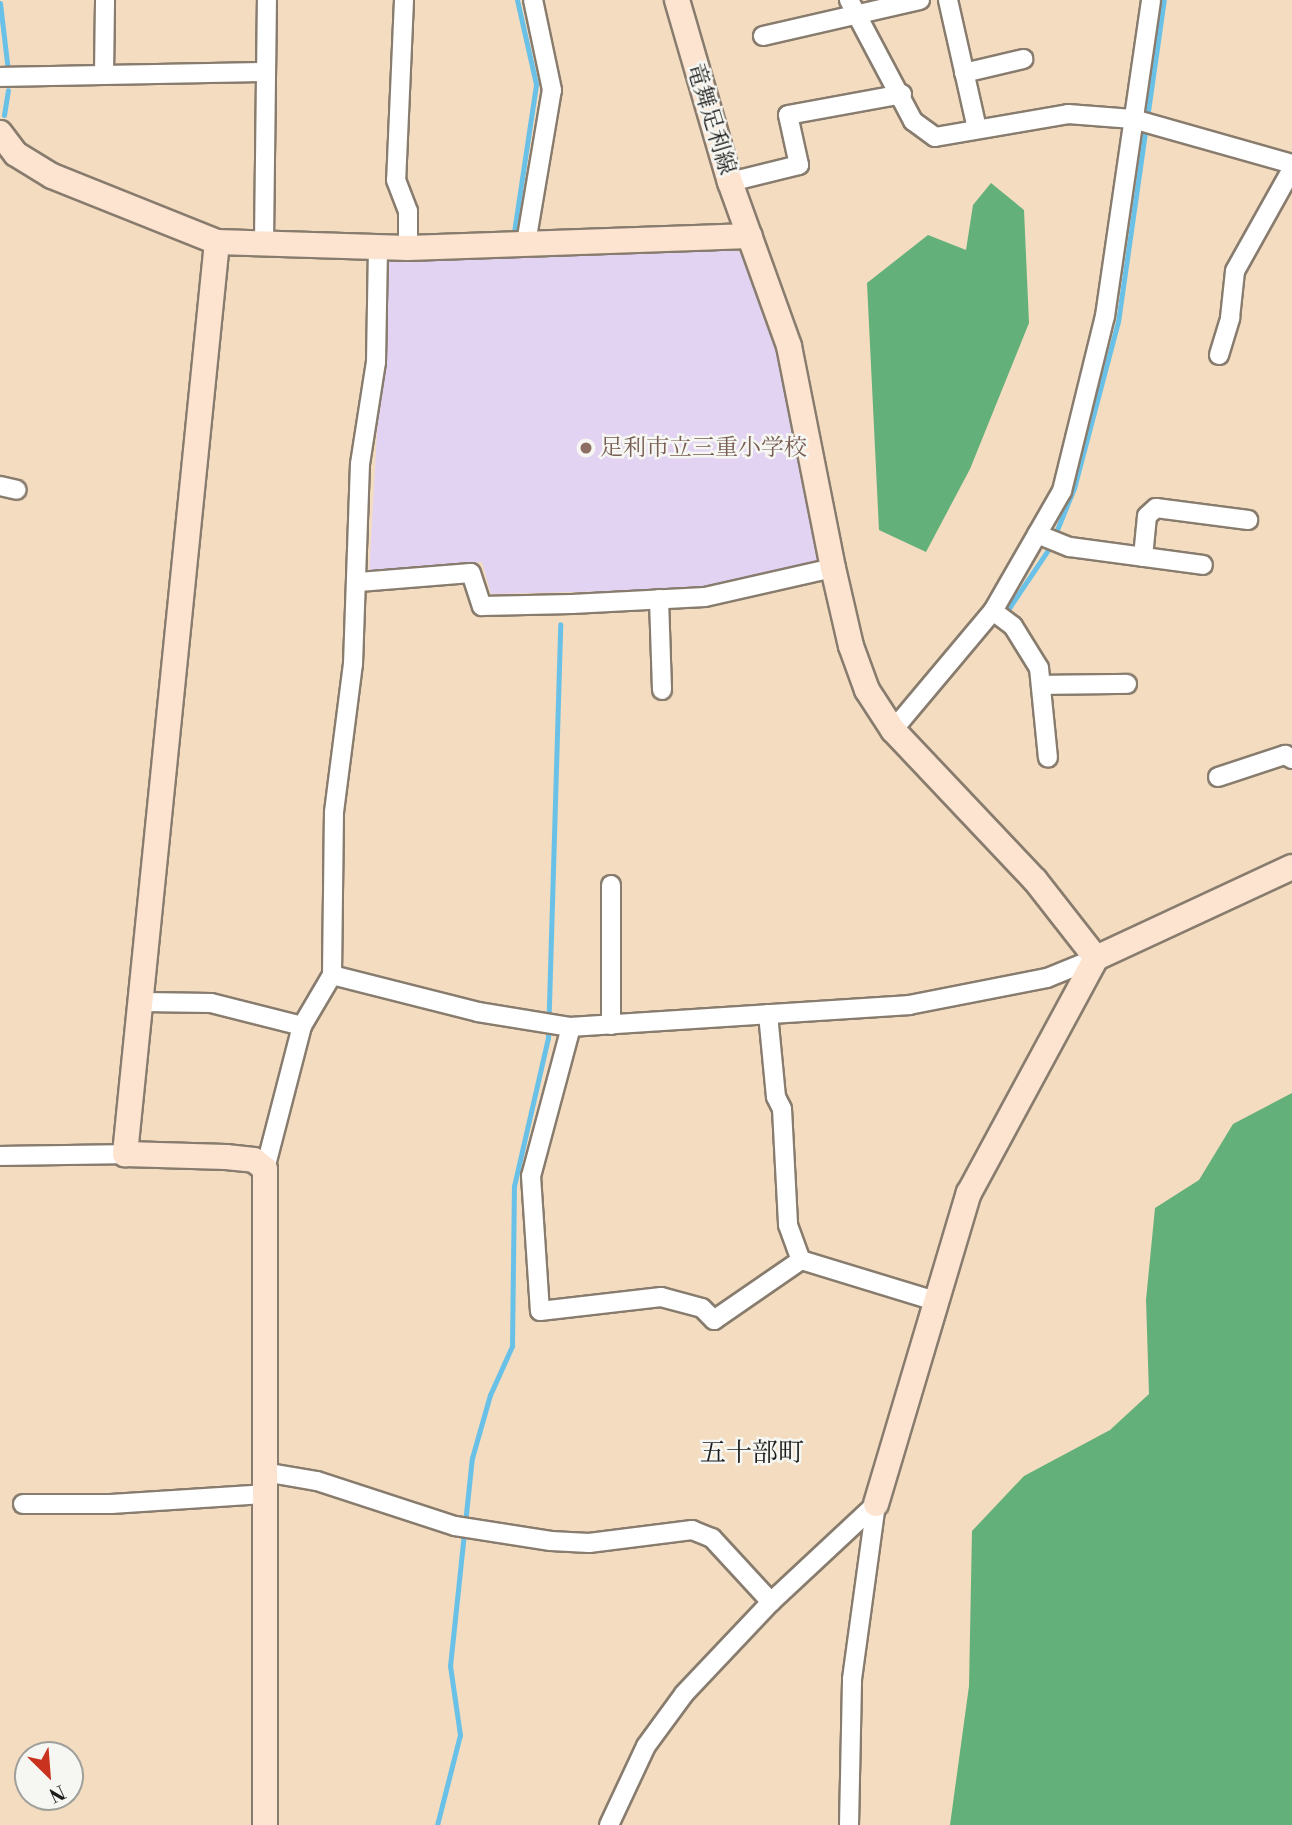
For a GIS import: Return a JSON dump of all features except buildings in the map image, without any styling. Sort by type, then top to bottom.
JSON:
[{"type":"street","points":[[104,74],[105,0]]},
{"type":"street","points":[[264,241],[267,0]]},
{"type":"street","points":[[404,0],[396,180],[408,211],[408,247]]},
{"type":"street","points":[[526,243],[552,90],[533,0]]},
{"type":"street","name":"竜舞足利線","points":[[677,0],[730,183],[789,346],[833,568],[855,657],[867,690],[893,730],[1035,880],[1096,958]]},
{"type":"street","points":[[763,36],[853,7],[920,0]]},
{"type":"street","points":[[948,0],[977,129]]},
{"type":"street","points":[[893,730],[993,611],[1062,491],[1105,316],[1151,0]]},
{"type":"street","points":[[853,7],[902,94],[913,121],[935,137],[1068,114],[1133,119],[1292,166],[1235,271],[1230,318],[1219,355]]},
{"type":"street","points":[[964,73],[1023,59]]},
{"type":"street","points":[[0,77],[266,72]]},
{"type":"street","points":[[730,183],[799,165],[788,115],[902,94]]},
{"type":"street","points":[[0,133],[16,154],[52,176],[217,242],[264,241],[408,247],[750,236]]},
{"type":"street","points":[[125,1154],[143,1002],[217,242]]},
{"type":"street","points":[[265,1825],[265,1169],[302,1026],[332,975],[334,812],[359,582],[360,464],[376,362],[378,246]]},
{"type":"street","points":[[1143,557],[1147,516],[1156,508],[1248,520]]},
{"type":"street","points":[[1038,534],[1070,547],[1203,565]]},
{"type":"street","points":[[359,582],[471,573],[482,606],[705,597],[833,568]]},
{"type":"street","points":[[659,599],[662,690]]},
{"type":"street","points":[[993,611],[1013,626],[1039,668],[1043,685],[1048,758]]},
{"type":"street","points":[[1043,685],[1127,684]]},
{"type":"street","points":[[1218,777],[1285,755],[1292,759]]},
{"type":"street","points":[[332,975],[478,1012],[570,1027],[909,1005],[1047,978],[1292,867]]},
{"type":"street","points":[[611,885],[611,1025]]},
{"type":"street","points":[[849,1825],[852,1679],[876,1504],[969,1193],[1096,958]]},
{"type":"street","points":[[143,1002],[211,1003],[302,1026]]},
{"type":"street","points":[[768,1014],[776,1097],[782,1109],[788,1225],[801,1260]]},
{"type":"street","points":[[570,1027],[531,1176],[540,1311],[661,1297],[702,1308],[714,1320],[801,1260]]},
{"type":"street","points":[[0,1156],[125,1154],[226,1157],[254,1160],[265,1169]]},
{"type":"street","points":[[801,1260],[935,1301]]},
{"type":"street","points":[[23,1504],[111,1504],[264,1483],[317,1481],[456,1525],[551,1541],[589,1543],[692,1530],[712,1538],[771,1602]]},
{"type":"street","points":[[609,1825],[646,1745],[684,1694],[771,1602],[876,1504]]},
{"type":"shaded area","name":"足利市立三重小学校","points":[[720,247],[740,252],[772,333],[820,563],[708,589],[491,594],[482,562],[369,575],[387,255]]},
{"type":"green space","points":[[991,183],[1024,210],[1029,323],[970,469],[926,552],[879,530],[867,283],[928,235],[966,250],[973,205]]},
{"type":"green space","points":[[1292,1093],[1292,1825],[950,1825],[969,1686],[972,1531],[1024,1476],[1110,1430],[1149,1394],[1146,1300],[1155,1208],[1199,1180],[1233,1124]]},
{"type":"waterway","points":[[514,232],[536,84],[517,0]]},
{"type":"waterway","points":[[1009,608],[1050,547],[1074,488],[1118,322],[1164,0]]},
{"type":"waterway","points":[[0,3],[8,71]]},
{"type":"waterway","points":[[4,115],[8,90]]},
{"type":"waterway","points":[[437,1825],[460,1735],[450,1666],[472,1458],[490,1395],[512,1346],[514,1186],[548,1038],[560,624]]},
{"type":"place","name":"足利市立三重小学校","points":[[586,448]]},
{"type":"district","name":"五十部町","points":[[752,1454]]}]
